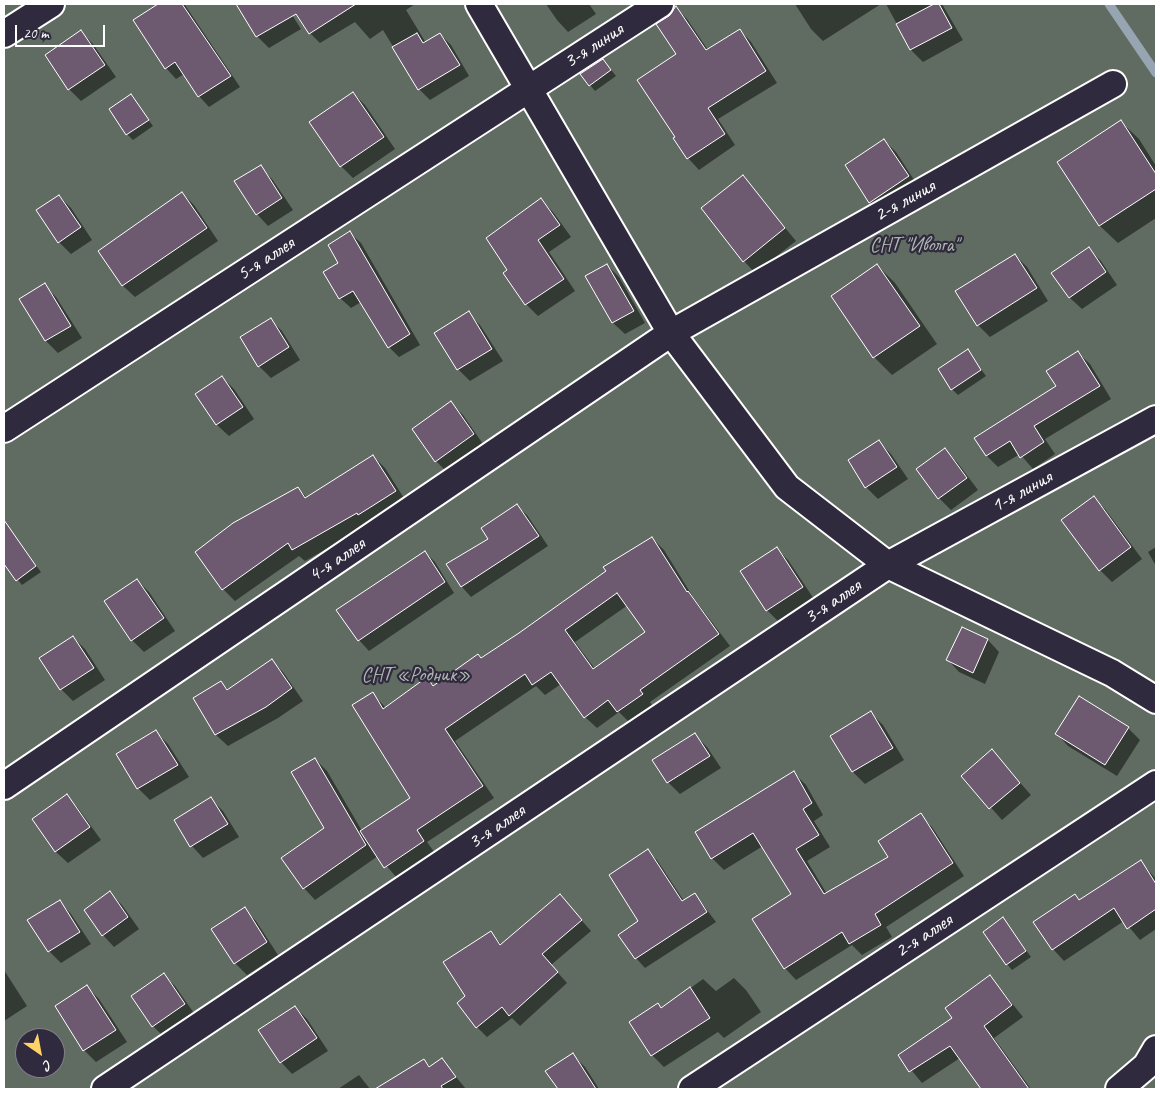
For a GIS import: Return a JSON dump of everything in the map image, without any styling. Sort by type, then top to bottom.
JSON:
[{"type":"street","points":[[4,34],[50,4]]},
{"type":"street","points":[[479,4],[671,333],[787,487],[888,565],[1112,673],[1156,700]]},
{"type":"street","name":"3-я линия","points":[[528,89],[660,4]]},
{"type":"street","name":"2-я линия","points":[[671,333],[1113,84]]},
{"type":"street","name":"5-я аллея","points":[[4,429],[528,89]]},
{"type":"street","name":"4-я аллея","points":[[4,786],[671,333]]},
{"type":"street","name":"1-я линия","points":[[888,565],[1156,419]]},
{"type":"street","name":"3-я аллея","points":[[105,1089],[888,565]]},
{"type":"street","name":"2-я аллея","points":[[692,1089],[1156,784]]},
{"type":"street","points":[[1119,1089],[1146,1066],[1156,1049]]},
{"type":"green space","name":"СНТ «Родник»","points":[[4,4],[1156,4],[1156,1089],[4,1089]]},
{"type":"building","points":[[158,4],[182,4],[231,76],[198,97],[175,62],[165,69],[133,20]]},
{"type":"building","points":[[236,4],[356,4],[309,34],[296,14],[256,37]]},
{"type":"building","points":[[934,4],[939,4],[952,28],[910,50],[896,24]]},
{"type":"building","points":[[676,6],[706,50],[740,29],[766,71],[708,108],[725,134],[687,159],[673,138],[675,137],[637,80],[676,54],[656,24],[669,16]]},
{"type":"building","points":[[81,30],[105,65],[68,90],[45,55]]},
{"type":"building","points":[[417,33],[423,43],[440,33],[460,65],[418,90],[392,47]]},
{"type":"building","points":[[603,59],[611,70],[589,86],[580,74]]},
{"type":"building","points":[[353,92],[384,137],[340,167],[309,122]]},
{"type":"building","points":[[131,94],[149,120],[126,135],[109,109]]},
{"type":"building","points":[[1121,120],[1156,174],[1156,189],[1099,226],[1057,162]]},
{"type":"building","points":[[884,139],[909,176],[869,203],[845,165]]},
{"type":"building","points":[[261,165],[282,198],[256,215],[234,181]]},
{"type":"building","points":[[743,175],[785,228],[743,262],[701,208]]},
{"type":"building","points":[[182,192],[207,228],[122,286],[98,251]]},
{"type":"building","points":[[59,195],[81,227],[58,243],[36,210]]},
{"type":"building","points":[[541,198],[560,225],[538,240],[564,279],[525,305],[503,273],[507,270],[486,238]]},
{"type":"building","points":[[350,231],[410,334],[388,348],[353,291],[339,299],[323,272],[338,263],[328,245]]},
{"type":"building","points":[[1089,247],[1106,272],[1069,298],[1051,273]]},
{"type":"building","points":[[1015,254],[1037,288],[977,326],[955,291]]},
{"type":"building","points":[[607,264],[634,311],[612,323],[585,276]]},
{"type":"building","points":[[877,264],[920,326],[873,358],[831,296]]},
{"type":"building","points":[[45,283],[71,326],[45,341],[19,299]]},
{"type":"building","points":[[469,311],[492,349],[457,370],[434,333]]},
{"type":"building","points":[[271,318],[289,347],[258,367],[240,337]]},
{"type":"building","points":[[968,349],[981,370],[951,390],[938,369]]},
{"type":"building","points":[[1078,351],[1100,386],[1034,426],[1044,442],[1020,458],[1010,441],[986,456],[974,438],[1056,386],[1046,371]]},
{"type":"building","points":[[222,376],[243,407],[216,425],[195,394]]},
{"type":"building","points":[[451,401],[474,434],[435,462],[412,429]]},
{"type":"building","points":[[879,440],[897,467],[865,488],[848,460]]},
{"type":"building","points":[[945,448],[967,478],[938,499],[916,469]]},
{"type":"building","points":[[373,455],[396,491],[358,515],[357,513],[292,550],[288,543],[222,590],[195,552],[233,523],[298,487],[305,498]]},
{"type":"building","points":[[1094,496],[1131,547],[1099,571],[1061,520]]},
{"type":"building","points":[[517,504],[539,536],[461,587],[446,564],[488,539],[481,528]]},
{"type":"building","points":[[4,520],[36,566],[16,581],[4,564]]},
{"type":"building","points":[[652,537],[687,592],[719,634],[640,690],[643,694],[617,712],[608,700],[584,718],[551,672],[532,685],[525,674],[445,729],[483,786],[417,830],[424,841],[384,868],[360,831],[410,798],[352,705],[373,692],[383,709],[427,677],[433,686],[478,654],[481,658],[519,633],[606,571],[603,567]],"holes":[[[617,593],[645,632],[593,669],[565,630]]]},
{"type":"building","points":[[777,547],[803,587],[766,611],[740,571]]},
{"type":"building","points":[[425,551],[445,582],[358,641],[336,610]]},
{"type":"building","points":[[137,579],[164,618],[131,641],[104,601]]},
{"type":"building","points":[[962,627],[988,639],[973,673],[946,660]]},
{"type":"building","points":[[73,636],[94,668],[60,690],[39,658]]},
{"type":"building","points":[[272,659],[292,688],[266,707],[215,735],[193,698],[221,681],[227,690]]},
{"type":"building","points":[[1079,696],[1129,727],[1105,765],[1055,734]]},
{"type":"building","points":[[871,711],[893,748],[852,772],[830,736]]},
{"type":"building","points":[[156,730],[178,765],[137,789],[116,754]]},
{"type":"building","points":[[695,733],[710,756],[667,783],[652,760]]},
{"type":"building","points":[[992,749],[1020,783],[989,809],[961,776]]},
{"type":"building","points":[[315,758],[366,845],[303,889],[281,858],[324,828],[291,772]]},
{"type":"building","points":[[794,771],[812,803],[803,809],[819,835],[796,849],[824,894],[888,857],[878,841],[921,813],[953,863],[875,914],[881,925],[849,944],[842,932],[784,969],[752,919],[791,894],[753,833],[711,859],[695,832]]},
{"type":"building","points":[[67,794],[90,827],[55,852],[32,819]]},
{"type":"building","points":[[211,797],[228,824],[190,847],[174,820]]},
{"type":"building","points":[[648,849],[682,901],[695,893],[707,912],[635,959],[618,935],[638,921],[609,875]]},
{"type":"building","points":[[1141,860],[1156,884],[1156,909],[1127,929],[1114,908],[1052,950],[1033,922],[1075,894],[1079,900]]},
{"type":"building","points":[[110,891],[128,917],[102,936],[84,910]]},
{"type":"building","points":[[560,894],[582,920],[542,954],[558,972],[509,1016],[502,1007],[476,1028],[457,1003],[465,996],[443,962],[491,931],[500,945]]},
{"type":"building","points":[[60,900],[80,932],[48,952],[27,920]]},
{"type":"building","points":[[245,907],[267,942],[234,964],[211,929]]},
{"type":"building","points":[[1003,917],[1026,951],[1006,965],[983,932]]},
{"type":"building","points":[[164,973],[185,1004],[152,1027],[131,996]]},
{"type":"building","points":[[990,975],[1012,1005],[984,1026],[1029,1089],[981,1089],[950,1046],[909,1072],[898,1055],[952,1018],[945,1008]]},
{"type":"building","points":[[87,985],[116,1030],[83,1051],[55,1006]]},
{"type":"building","points":[[690,987],[710,1018],[651,1056],[629,1022],[658,1003],[661,1008]]},
{"type":"building","points":[[295,1006],[317,1038],[280,1063],[258,1030]]},
{"type":"building","points":[[573,1053],[596,1089],[558,1089],[545,1071]]},
{"type":"building","points":[[442,1058],[456,1077],[441,1086],[443,1089],[375,1089],[424,1059],[429,1067]]},
{"type":"waterway","points":[[1109,4],[1156,73]]},
{"type":"park label","name":"СНТ \"Иволга\"","points":[[914,246]]}]
